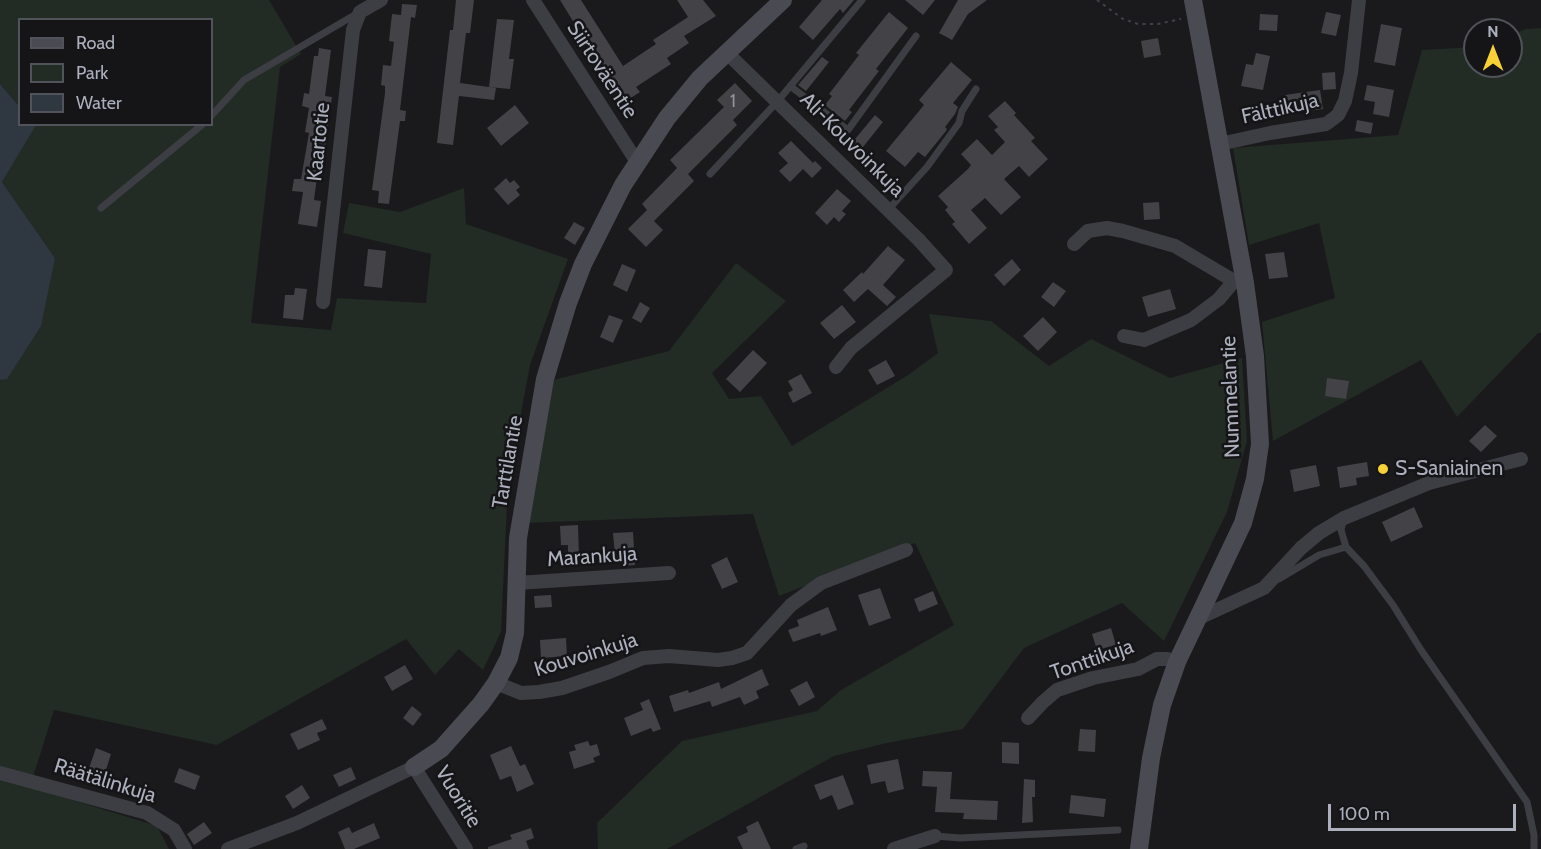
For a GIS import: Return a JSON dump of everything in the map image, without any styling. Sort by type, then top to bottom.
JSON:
[{"type":"street","points":[[357,6],[381,0]]},
{"type":"street","name":"Siirtoväentie","points":[[533,0],[637,162]]},
{"type":"street","name":"Tarttilantie","points":[[228,849],[297,823],[414,766],[441,749],[481,704],[496,683],[509,658],[515,633],[518,538],[548,368],[583,264],[637,162],[668,118],[726,52],[783,0]]},
{"type":"street","name":"Fälttikuja","points":[[1220,144],[1326,124],[1338,115],[1345,101],[1351,72],[1359,0]]},
{"type":"street","name":"Kaartotie","points":[[323,302],[357,6]]},
{"type":"street","name":"Nummelantie","points":[[1139,849],[1151,758],[1162,705],[1197,619],[1239,533],[1255,479],[1260,444],[1255,356],[1239,282],[1220,144],[1195,8]]},
{"type":"street","name":"Ali-Kouvoinkuja","points":[[726,52],[919,240],[946,270],[851,348],[836,367]]},
{"type":"street","points":[[1074,244],[1088,231],[1107,228],[1123,231],[1175,246],[1239,282],[1191,320],[1144,340],[1124,336]]},
{"type":"street","points":[[1197,619],[1264,588],[1301,548],[1319,533],[1344,518],[1429,483],[1521,459]]},
{"type":"street","name":"Kouvoinkuja","points":[[496,683],[521,693],[539,692],[609,672],[643,658],[669,656],[718,660],[732,658],[747,653],[791,605],[821,583],[906,550]]},
{"type":"street","name":"Marankuja","points":[[517,583],[669,573]]},
{"type":"street","name":"Tonttikuja","points":[[1029,718],[1057,690],[1093,678],[1138,669],[1157,659],[1167,658],[1178,662]]},
{"type":"street","name":"Vuoritie","points":[[414,766],[466,849]]},
{"type":"street","name":"Räätälinkuja","points":[[0,773],[147,813],[174,830],[185,849]]},
{"type":"street","points":[[894,849],[935,836]]},
{"type":"lane","points":[[710,174],[777,102],[862,0]]},
{"type":"lane","points":[[213,114],[244,80],[357,6]]},
{"type":"lane","points":[[790,86],[848,130],[916,36]]},
{"type":"lane","points":[[887,210],[927,167],[959,123],[962,111],[976,88]]},
{"type":"lane","points":[[101,208],[201,126]]},
{"type":"lane","points":[[1344,518],[1341,530],[1346,547],[1364,566],[1393,605],[1421,650],[1527,802],[1534,836],[1534,849]]},
{"type":"lane","points":[[1264,588],[1319,555],[1346,547]]},
{"type":"lane","points":[[935,836],[960,838],[1118,830]]},
{"type":"lane","points":[[796,849],[804,846]]},
{"type":"path","points":[[1097,0],[1123,19],[1138,24],[1158,24],[1195,8]]},
{"type":"green space","points":[[0,0],[269,0],[301,54],[280,67],[251,323],[331,330],[337,298],[426,303],[431,254],[343,233],[349,203],[400,212],[464,188],[466,224],[568,259],[530,365],[508,483],[501,632],[483,670],[459,649],[435,675],[406,639],[217,745],[54,710],[30,787],[157,826],[169,849],[0,849],[0,380],[7,378],[55,258],[2,182],[34,126],[213,126],[213,18],[18,18],[18,105],[0,84]]},
{"type":"green space","points":[[1541,28],[1541,333],[1538,333],[1457,417],[1421,360],[1273,441],[1262,322],[1335,298],[1319,223],[1249,245],[1233,148],[1398,135],[1422,50],[1463,48],[1463,78],[1523,78],[1523,30]]},
{"type":"green space","points":[[736,263],[786,301],[712,373],[729,399],[761,396],[792,446],[908,375],[938,353],[929,314],[991,321],[1049,366],[1091,339],[1170,378],[1242,358],[1247,441],[1227,512],[1164,641],[1122,603],[1024,648],[963,729],[887,743],[834,756],[667,849],[598,849],[597,823],[682,741],[817,711],[841,690],[954,625],[915,543],[779,596],[753,514],[526,523],[553,380],[669,351]]},
{"type":"water","points":[[0,84],[18,105],[18,126],[35,126],[2,182],[55,258],[41,326],[7,379],[0,380]]},
{"type":"building","points":[[456,0],[474,0],[470,33],[466,33],[460,83],[496,88],[494,100],[459,96],[453,145],[437,143],[450,30],[453,30]]},
{"type":"building","points":[[560,0],[581,0],[623,66],[656,44],[653,40],[688,17],[677,0],[703,0],[716,16],[684,36],[689,43],[667,58],[671,64],[636,87],[640,92],[623,103]]},
{"type":"building","points":[[822,0],[854,0],[843,13],[840,9],[813,40],[799,27]]},
{"type":"building","points":[[905,0],[935,0],[923,15]]},
{"type":"building","points":[[958,0],[987,0],[968,14],[952,40],[939,33]]},
{"type":"building","points":[[402,4],[417,5],[415,18],[411,17],[400,110],[406,111],[405,121],[400,121],[389,204],[378,203],[379,191],[372,190],[385,93],[385,86],[381,85],[383,65],[391,66],[394,42],[389,41],[392,14],[401,15]]},
{"type":"building","points":[[889,12],[908,28],[876,69],[879,71],[849,110],[852,112],[845,121],[825,105],[832,96],[829,94],[859,55],[856,53]]},
{"type":"building","points":[[1326,12],[1341,15],[1336,36],[1321,33]]},
{"type":"building","points":[[1260,14],[1278,15],[1277,31],[1259,30]]},
{"type":"building","points":[[497,19],[514,20],[509,59],[514,59],[510,89],[489,87]]},
{"type":"building","points":[[1381,24],[1402,28],[1395,66],[1374,62]]},
{"type":"building","points":[[1158,38],[1161,55],[1144,58],[1141,41]]},
{"type":"building","points":[[319,48],[331,50],[325,96],[332,97],[321,178],[317,177],[314,200],[321,201],[317,227],[298,224],[303,192],[292,191],[294,179],[301,179],[309,133],[305,132],[309,108],[302,106],[304,93],[309,94],[314,56],[318,56]]},
{"type":"building","points":[[1256,53],[1270,56],[1263,90],[1241,86],[1246,64],[1253,65]]},
{"type":"building","points":[[822,57],[829,62],[806,91],[798,85]]},
{"type":"building","points":[[951,62],[972,80],[953,103],[958,107],[945,127],[946,131],[925,157],[918,152],[905,167],[886,151],[924,105],[919,100]]},
{"type":"building","points":[[1335,72],[1336,89],[1323,90],[1322,73]]},
{"type":"building","points":[[735,83],[752,101],[733,120],[737,125],[688,174],[694,181],[654,221],[663,230],[646,247],[628,229],[647,210],[642,204],[677,168],[670,160],[724,107],[717,100]]},
{"type":"building","points":[[1367,85],[1394,90],[1389,117],[1373,114],[1375,102],[1364,100]]},
{"type":"building","points":[[1320,90],[1323,109],[1287,114],[1285,95]]},
{"type":"building","points":[[1005,101],[1016,113],[1014,115],[1035,138],[1031,141],[1048,159],[1029,177],[1019,166],[1004,179],[1021,197],[1001,215],[985,198],[971,210],[987,228],[969,244],[952,224],[955,222],[945,210],[948,207],[938,196],[971,165],[961,154],[977,139],[992,155],[1005,142],[994,130],[998,127],[988,116]]},
{"type":"building","points":[[515,105],[529,123],[501,146],[487,128]]},
{"type":"building","points":[[875,115],[883,122],[859,152],[850,145]]},
{"type":"building","points":[[1357,120],[1373,123],[1371,134],[1355,131]]},
{"type":"building","points":[[791,141],[813,163],[815,161],[822,168],[812,178],[803,169],[790,182],[779,171],[788,163],[778,153]]},
{"type":"building","points":[[506,178],[510,183],[514,180],[520,187],[516,190],[520,195],[508,205],[494,189]]},
{"type":"building","points":[[837,189],[851,201],[842,211],[846,214],[839,222],[834,217],[827,225],[815,213]]},
{"type":"building","points":[[1159,202],[1160,219],[1144,220],[1143,203]]},
{"type":"building","points":[[574,222],[585,228],[575,245],[564,238]]},
{"type":"building","points":[[888,246],[905,260],[883,285],[896,297],[887,306],[868,289],[854,302],[843,290],[862,272],[863,274]]},
{"type":"building","points":[[368,249],[386,251],[382,288],[364,286]]},
{"type":"building","points":[[1284,252],[1288,277],[1269,279],[1265,254]]},
{"type":"building","points":[[1012,259],[1021,270],[1004,286],[994,275]]},
{"type":"building","points":[[622,264],[636,270],[627,292],[613,285]]},
{"type":"building","points":[[1053,282],[1066,291],[1054,307],[1041,297]]},
{"type":"building","points":[[295,288],[307,289],[303,320],[283,318],[285,295],[294,295]]},
{"type":"building","points":[[1170,289],[1176,309],[1148,317],[1142,297]]},
{"type":"building","points":[[640,302],[650,308],[641,323],[632,318]]},
{"type":"building","points":[[842,305],[856,322],[834,339],[820,323]]},
{"type":"building","points":[[609,315],[623,320],[613,343],[600,337]]},
{"type":"building","points":[[1043,317],[1057,332],[1038,351],[1023,336]]},
{"type":"building","points":[[753,350],[767,363],[740,392],[726,379]]},
{"type":"building","points":[[886,360],[895,376],[877,385],[868,370]]},
{"type":"building","points":[[801,374],[812,393],[793,403],[788,393],[793,390],[788,381]]},
{"type":"building","points":[[1327,378],[1349,381],[1346,399],[1325,396]]},
{"type":"building","points":[[1485,425],[1497,436],[1481,452],[1469,441]]},
{"type":"building","points":[[1367,462],[1369,476],[1356,478],[1357,485],[1340,488],[1337,467]]},
{"type":"building","points":[[1316,465],[1320,486],[1294,492],[1290,470]]},
{"type":"building","points":[[1414,507],[1423,527],[1391,542],[1382,522]]},
{"type":"building","points":[[578,525],[579,558],[568,558],[568,545],[561,545],[560,526]]},
{"type":"building","points":[[633,532],[635,565],[622,566],[622,555],[615,555],[613,533]]},
{"type":"building","points":[[727,557],[738,582],[722,589],[711,565]]},
{"type":"building","points":[[880,588],[891,618],[869,626],[858,595]]},
{"type":"building","points":[[933,591],[938,604],[919,612],[914,599]]},
{"type":"building","points":[[551,595],[552,607],[535,608],[534,596]]},
{"type":"building","points":[[828,607],[837,630],[793,642],[788,630],[799,626],[797,620]]},
{"type":"building","points":[[1111,628],[1116,645],[1097,650],[1092,634]]},
{"type":"building","points":[[566,638],[567,656],[541,658],[540,640]]},
{"type":"building","points":[[405,665],[413,679],[392,691],[384,677]]},
{"type":"building","points":[[762,669],[769,685],[756,691],[759,698],[744,705],[740,697],[712,707],[710,701],[674,712],[669,696],[688,690],[689,693],[719,682],[721,689]]},
{"type":"building","points":[[807,681],[815,697],[799,706],[790,690]]},
{"type":"building","points":[[649,699],[661,729],[653,732],[651,728],[631,736],[624,718],[643,710],[640,703]]},
{"type":"building","points":[[412,706],[422,714],[413,726],[403,718]]},
{"type":"building","points":[[322,719],[327,729],[317,733],[320,740],[298,750],[290,734]]},
{"type":"building","points":[[1080,729],[1096,730],[1095,752],[1078,751]]},
{"type":"building","points":[[588,741],[590,746],[597,744],[600,755],[593,758],[595,762],[574,769],[569,752],[576,750],[574,745]]},
{"type":"building","points":[[1002,742],[1019,743],[1019,764],[1002,763]]},
{"type":"building","points":[[511,746],[520,766],[525,764],[534,784],[517,792],[511,776],[500,780],[490,755]]},
{"type":"building","points":[[96,748],[111,754],[104,776],[88,771]]},
{"type":"building","points":[[898,759],[904,789],[888,793],[885,781],[871,784],[867,765]]},
{"type":"building","points":[[351,767],[356,779],[339,787],[333,775]]},
{"type":"building","points":[[179,768],[200,776],[195,790],[174,782]]},
{"type":"building","points":[[923,771],[952,772],[950,799],[998,801],[997,820],[963,819],[964,813],[935,812],[937,787],[922,786]]},
{"type":"building","points":[[843,775],[854,804],[838,810],[832,795],[820,800],[814,785]]},
{"type":"building","points":[[1024,779],[1035,780],[1035,797],[1032,797],[1033,822],[1022,823]]},
{"type":"building","points":[[302,785],[310,798],[293,809],[285,796]]},
{"type":"building","points":[[1071,795],[1106,799],[1104,817],[1069,813]]},
{"type":"building","points":[[758,821],[771,849],[743,849],[737,837],[748,832],[746,827]]},
{"type":"building","points":[[204,822],[212,833],[194,845],[187,834]]},
{"type":"building","points":[[374,823],[380,838],[354,849],[345,849],[338,832],[349,827],[352,833]]},
{"type":"building","points":[[531,828],[534,838],[526,841],[529,849],[488,849],[488,847],[512,839],[510,835]]},
{"type":"place","name":"S-Saniainen","points":[[1383,469]]}]
